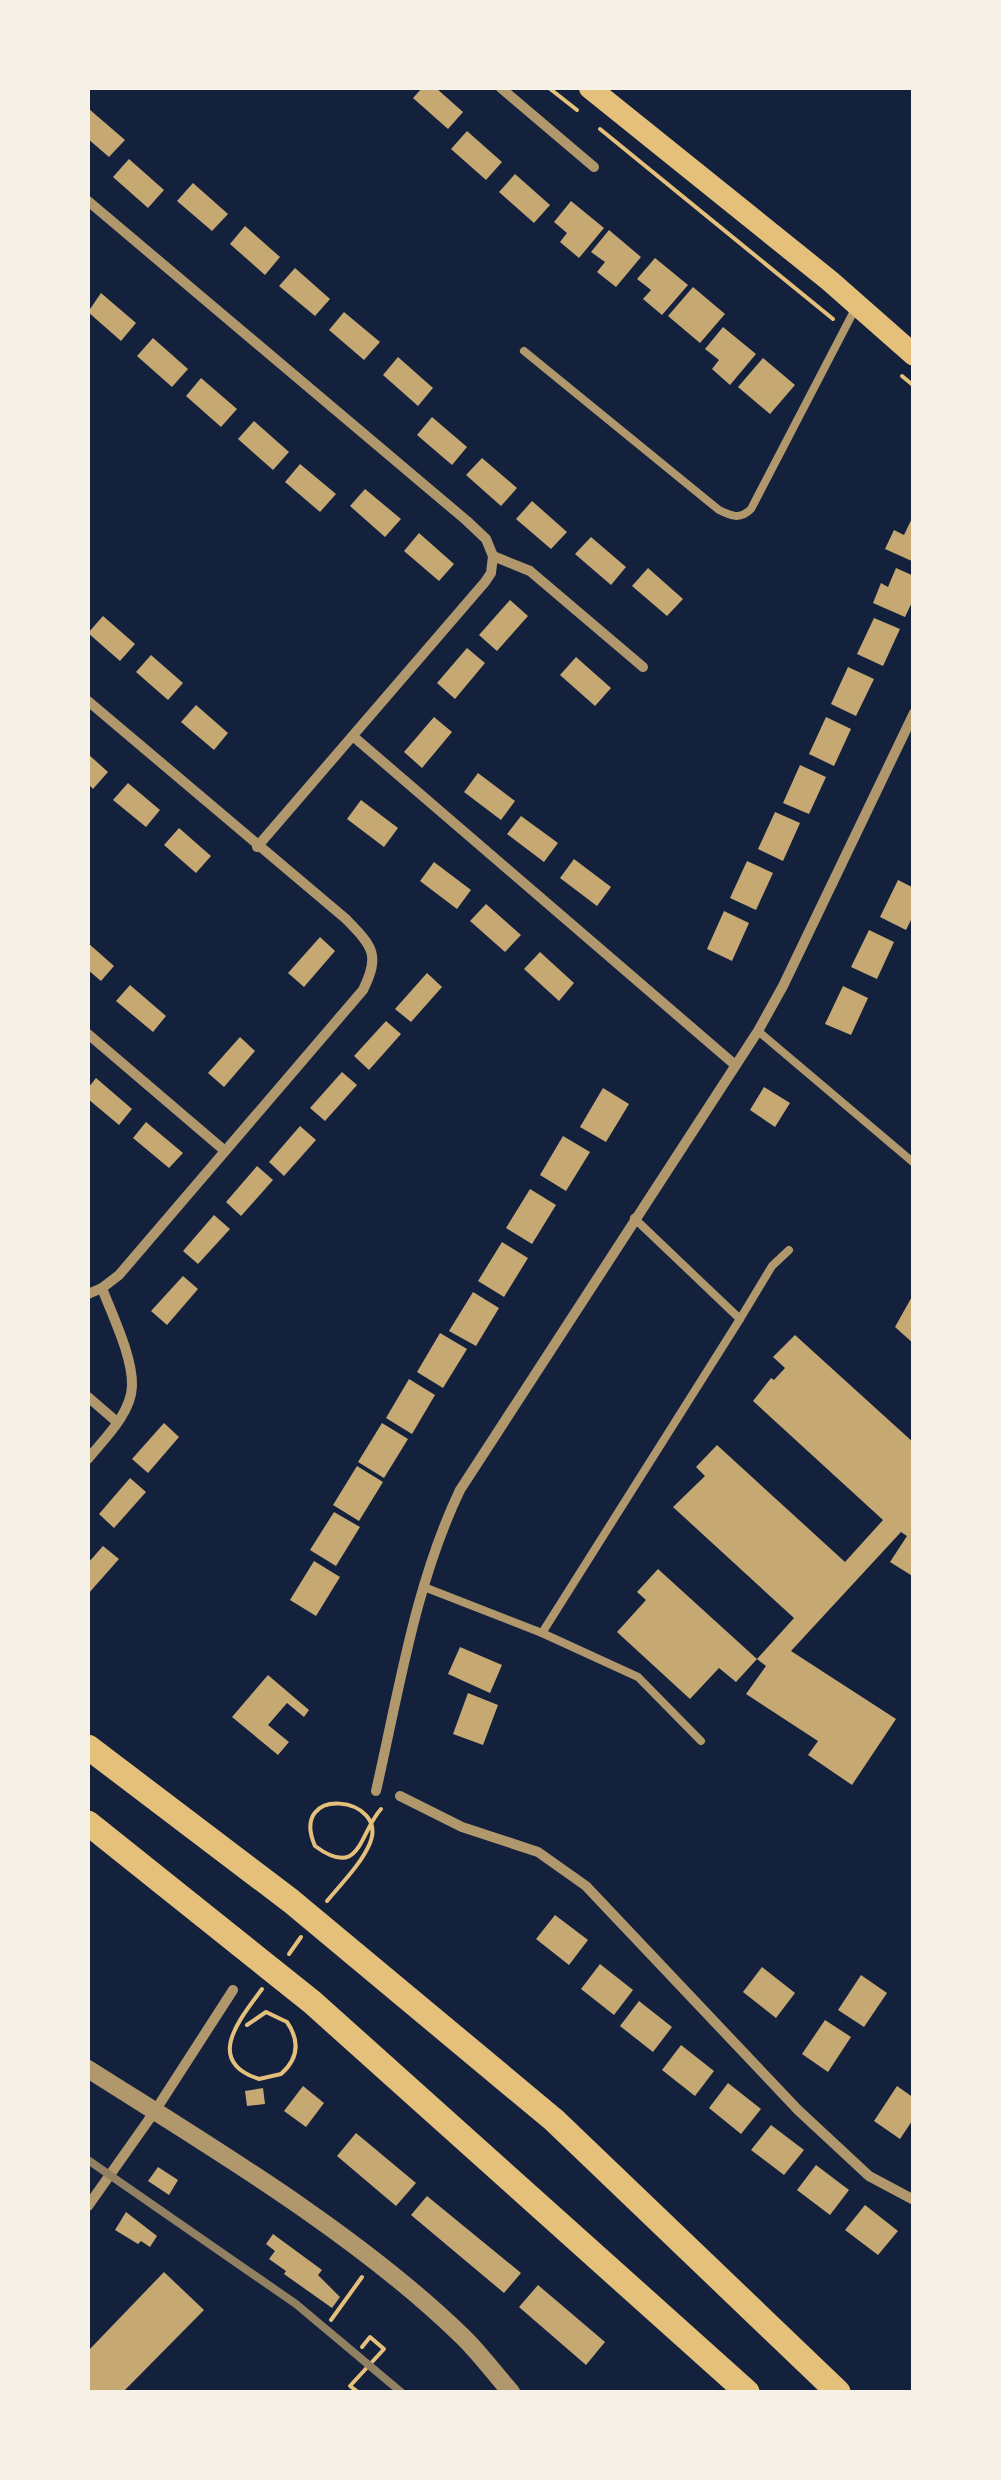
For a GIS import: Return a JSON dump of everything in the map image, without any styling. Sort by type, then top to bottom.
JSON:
[{"type":"highway","points":[[88,1747],[291,1901],[554,2120],[838,2392]]},
{"type":"highway","points":[[88,1823],[312,2002],[747,2392]]},
{"type":"main road","points":[[590,88],[914,354]]},
{"type":"street","points":[[501,88],[594,167]]},
{"type":"street","points":[[88,201],[476,530],[486,539],[493,556],[485,582],[257,847]]},
{"type":"street","points":[[493,556],[530,570],[643,668]]},
{"type":"street","points":[[88,701],[346,919],[370,943],[372,972],[362,990],[119,1276],[88,1294]]},
{"type":"street","points":[[376,1792],[439,1533],[460,1490],[784,986],[914,713]]},
{"type":"street","points":[[354,737],[734,1064]]},
{"type":"street","points":[[88,1034],[225,1151]]},
{"type":"street","points":[[88,1459],[117,1422],[132,1386],[124,1347],[102,1288]]},
{"type":"street","points":[[88,1397],[117,1422]]},
{"type":"street","points":[[400,1796],[462,1828],[538,1852],[586,1886],[798,2110],[870,2176],[914,2200]]},
{"type":"street","points":[[88,2206],[233,1990]]},
{"type":"street","points":[[88,2069],[312,2217],[412,2290],[463,2337],[510,2392]]},
{"type":"lane","points":[[524,351],[718,510],[733,518],[746,515],[751,509],[857,305]]},
{"type":"lane","points":[[758,1030],[914,1163]]},
{"type":"lane","points":[[634,1218],[740,1319]]},
{"type":"lane","points":[[542,1633],[772,1266],[789,1250]]},
{"type":"lane","points":[[424,1587],[542,1633],[638,1677],[701,1742]]},
{"type":"path","points":[[550,88],[580,112]]},
{"type":"path","points":[[596,125],[795,286]]},
{"type":"path","points":[[370,1844],[371,1825],[366,1816],[354,1806],[326,1804],[312,1818],[311,1837],[318,1849],[338,1858],[353,1854],[364,1842],[374,1816],[400,1796]]},
{"type":"path","points":[[236,2024],[229,2046],[238,2068],[259,2079],[282,2074],[296,2055],[294,2032],[287,2022],[266,2012],[247,2025]]},
{"type":"path","points":[[331,2320],[362,2277]]},
{"type":"path","points":[[358,2392],[350,2386],[384,2349],[370,2337],[362,2346]]},
{"type":"building","points":[[422,88],[436,88],[463,112],[448,129],[413,98]]},
{"type":"building","points":[[89,109],[125,140],[109,157],[88,139]]},
{"type":"building","points":[[467,131],[502,162],[486,180],[451,149]]},
{"type":"building","points":[[129,159],[164,190],[148,208],[113,177]]},
{"type":"building","points":[[515,174],[550,205],[534,223],[499,192]]},
{"type":"building","points":[[193,183],[228,214],[212,231],[177,201]]},
{"type":"building","points":[[571,201],[604,228],[579,258],[560,242],[567,233],[554,222]]},
{"type":"building","points":[[245,226],[280,257],[265,275],[230,244]]},
{"type":"building","points":[[609,230],[641,257],[616,287],[597,272],[605,262],[591,252]]},
{"type":"building","points":[[655,258],[688,285],[662,315],[643,299],[651,290],[637,279]]},
{"type":"building","points":[[295,268],[330,299],[315,316],[279,286]]},
{"type":"building","points":[[693,287],[725,314],[700,343],[668,316]]},
{"type":"building","points":[[101,293],[136,323],[121,341],[88,312]]},
{"type":"building","points":[[344,312],[380,342],[364,360],[329,330]]},
{"type":"building","points":[[723,327],[756,354],[730,385],[712,369],[719,360],[705,349]]},
{"type":"building","points":[[153,338],[188,369],[172,387],[137,356]]},
{"type":"building","points":[[398,357],[433,388],[418,406],[383,375]]},
{"type":"building","points":[[763,358],[795,385],[770,414],[738,387]]},
{"type":"building","points":[[201,378],[237,409],[221,427],[186,396]]},
{"type":"building","points":[[432,417],[467,447],[452,465],[417,435]]},
{"type":"building","points":[[254,421],[289,452],[273,470],[238,439]]},
{"type":"building","points":[[482,458],[517,488],[501,506],[466,475]]},
{"type":"building","points":[[300,464],[336,494],[320,512],[285,482]]},
{"type":"building","points":[[365,489],[401,519],[385,537],[350,506]]},
{"type":"building","points":[[532,501],[567,532],[551,549],[516,519]]},
{"type":"building","points":[[914,514],[914,562],[885,549],[894,530],[904,535]]},
{"type":"building","points":[[419,533],[454,564],[439,581],[404,551]]},
{"type":"building","points":[[591,537],[626,567],[611,585],[575,554]]},
{"type":"building","points":[[648,568],[683,599],[667,616],[632,586]]},
{"type":"building","points":[[896,568],[914,576],[914,598],[905,617],[873,603],[881,583],[888,587]]},
{"type":"building","points":[[510,600],[528,616],[497,651],[479,635]]},
{"type":"building","points":[[103,616],[135,644],[120,661],[88,633]]},
{"type":"building","points":[[874,618],[900,629],[883,666],[857,654]]},
{"type":"building","points":[[467,648],[485,663],[455,699],[437,683]]},
{"type":"building","points":[[151,655],[183,683],[168,700],[136,672]]},
{"type":"building","points":[[576,657],[611,688],[595,706],[560,675]]},
{"type":"building","points":[[848,667],[874,679],[856,716],[831,704]]},
{"type":"building","points":[[196,705],[228,733],[214,750],[181,722]]},
{"type":"building","points":[[434,717],[452,732],[422,768],[404,752]]},
{"type":"building","points":[[826,717],[851,729],[834,766],[809,754]]},
{"type":"building","points":[[88,754],[108,772],[93,789],[88,784]]},
{"type":"building","points":[[800,765],[826,777],[809,814],[783,803]]},
{"type":"building","points":[[478,773],[515,801],[501,820],[464,792]]},
{"type":"building","points":[[128,783],[160,810],[146,827],[113,800]]},
{"type":"building","points":[[361,800],[398,828],[384,847],[347,819]]},
{"type":"building","points":[[775,812],[800,823],[783,861],[758,849]]},
{"type":"building","points":[[521,816],[558,843],[544,862],[507,834]]},
{"type":"building","points":[[179,828],[211,856],[196,873],[164,845]]},
{"type":"building","points":[[574,859],[611,887],[597,906],[560,878]]},
{"type":"building","points":[[747,861],[773,873],[756,910],[730,898]]},
{"type":"building","points":[[434,862],[471,890],[457,909],[420,881]]},
{"type":"building","points":[[898,880],[914,888],[914,914],[906,930],[880,917]]},
{"type":"building","points":[[486,904],[521,935],[505,952],[470,921]]},
{"type":"building","points":[[724,911],[749,923],[732,961],[707,949]]},
{"type":"building","points":[[869,930],[894,942],[877,979],[851,967]]},
{"type":"building","points":[[320,937],[335,951],[304,987],[288,973]]},
{"type":"building","points":[[88,943],[114,966],[101,981],[88,970]]},
{"type":"building","points":[[540,952],[574,983],[559,1001],[524,969]]},
{"type":"building","points":[[427,973],[442,987],[411,1022],[395,1009]]},
{"type":"building","points":[[130,985],[166,1016],[153,1032],[116,1001]]},
{"type":"building","points":[[843,986],[868,998],[851,1035],[825,1024]]},
{"type":"building","points":[[386,1021],[401,1034],[369,1070],[354,1056]]},
{"type":"building","points":[[240,1037],[255,1051],[224,1087],[208,1073]]},
{"type":"building","points":[[342,1072],[357,1085],[325,1121],[310,1108]]},
{"type":"building","points":[[96,1078],[132,1109],[119,1125],[88,1099],[88,1088]]},
{"type":"building","points":[[764,1087],[790,1103],[775,1127],[750,1110]]},
{"type":"building","points":[[603,1088],[629,1104],[606,1142],[580,1127]]},
{"type":"building","points":[[146,1122],[183,1153],[169,1168],[133,1138]]},
{"type":"building","points":[[300,1126],[316,1140],[284,1176],[269,1162]]},
{"type":"building","points":[[563,1136],[590,1152],[566,1191],[540,1175]]},
{"type":"building","points":[[257,1166],[273,1180],[241,1216],[226,1202]]},
{"type":"building","points":[[530,1189],[556,1205],[532,1244],[506,1228]]},
{"type":"building","points":[[214,1215],[230,1229],[198,1264],[183,1251]]},
{"type":"building","points":[[502,1242],[528,1258],[504,1297],[478,1281]]},
{"type":"building","points":[[183,1276],[198,1289],[167,1325],[151,1311]]},
{"type":"building","points":[[473,1292],[499,1308],[476,1346],[449,1331]]},
{"type":"building","points":[[914,1293],[914,1344],[895,1327]]},
{"type":"building","points":[[440,1333],[467,1349],[443,1388],[417,1372]]},
{"type":"building","points":[[795,1335],[914,1443],[914,1577],[890,1562],[907,1536],[901,1532],[791,1651],[896,1719],[852,1785],[808,1755],[818,1741],[746,1694],[766,1666],[757,1659],[794,1618],[673,1507],[705,1476],[696,1467],[717,1445],[845,1562],[883,1520],[753,1401],[771,1378],[774,1380],[785,1368],[773,1357]]},
{"type":"building","points":[[409,1379],[435,1395],[412,1434],[386,1418]]},
{"type":"building","points":[[164,1423],[179,1437],[148,1473],[132,1459]]},
{"type":"building","points":[[382,1423],[408,1439],[384,1478],[358,1462]]},
{"type":"building","points":[[357,1466],[383,1482],[359,1521],[333,1505]]},
{"type":"building","points":[[130,1478],[146,1492],[114,1528],[99,1514]]},
{"type":"building","points":[[334,1512],[360,1527],[336,1566],[310,1550]]},
{"type":"building","points":[[103,1546],[119,1559],[88,1594],[88,1563]]},
{"type":"building","points":[[314,1561],[340,1577],[316,1616],[290,1600]]},
{"type":"building","points":[[658,1569],[757,1659],[736,1682],[719,1668],[690,1699],[617,1632],[646,1600],[637,1592]]},
{"type":"building","points":[[460,1647],[502,1665],[490,1693],[448,1674]]},
{"type":"building","points":[[268,1675],[309,1710],[304,1717],[287,1703],[268,1725],[289,1742],[278,1755],[232,1717]]},
{"type":"building","points":[[468,1693],[498,1705],[483,1745],[453,1734]]},
{"type":"building","points":[[555,1915],[588,1940],[569,1965],[536,1939]]},
{"type":"building","points":[[600,1964],[633,1990],[614,2015],[581,1989]]},
{"type":"building","points":[[762,1967],[795,1993],[776,2018],[743,1992]]},
{"type":"building","points":[[861,1975],[887,1993],[864,2027],[838,2010]]},
{"type":"building","points":[[639,2001],[672,2027],[653,2052],[620,2026]]},
{"type":"building","points":[[825,2020],[851,2037],[828,2072],[802,2054]]},
{"type":"building","points":[[681,2045],[714,2071],[695,2096],[662,2070]]},
{"type":"building","points":[[728,2083],[761,2109],[741,2134],[709,2108]]},
{"type":"building","points":[[303,2086],[324,2103],[306,2127],[284,2111]]},
{"type":"building","points":[[897,2086],[914,2098],[914,2118],[900,2139],[874,2121]]},
{"type":"building","points":[[263,2088],[265,2104],[247,2106],[245,2091]]},
{"type":"building","points":[[771,2125],[804,2150],[784,2175],[751,2150]]},
{"type":"building","points":[[356,2133],[416,2183],[396,2206],[337,2156]]},
{"type":"building","points":[[816,2165],[849,2190],[830,2215],[797,2190]]},
{"type":"building","points":[[158,2167],[178,2180],[169,2195],[148,2181]]},
{"type":"building","points":[[427,2196],[521,2273],[504,2293],[411,2215]]},
{"type":"building","points":[[865,2205],[898,2231],[878,2255],[845,2230]]},
{"type":"building","points":[[126,2212],[157,2236],[150,2247],[115,2230]]},
{"type":"building","points":[[273,2234],[322,2270],[318,2275],[340,2297],[332,2308],[269,2259],[275,2251],[266,2244]]},
{"type":"building","points":[[164,2272],[204,2310],[123,2392],[91,2392],[88,2351]]},
{"type":"building","points":[[538,2285],[605,2342],[586,2365],[519,2307]]},
{"type":"railway","points":[[88,2160],[296,2304],[401,2392]]}]
